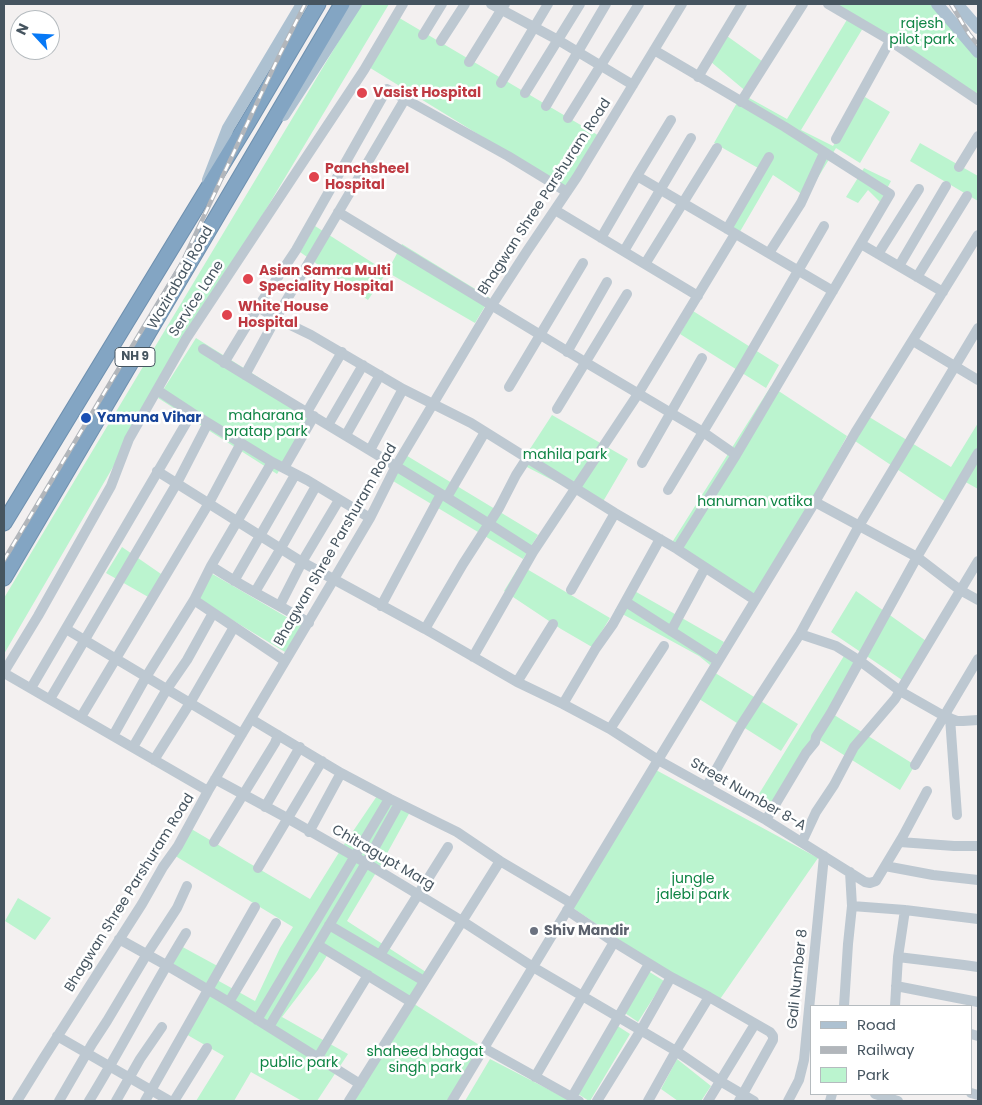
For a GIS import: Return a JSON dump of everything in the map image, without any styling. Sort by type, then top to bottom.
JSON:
[{"type":"highway","name":"Wazirabad Road","points":[[4,523],[248,124],[318,4]]},
{"type":"highway","name":"Wazirabad Road","points":[[4,578],[342,4]]},
{"type":"main road","points":[[199,203],[228,128],[302,4]]},
{"type":"main road","points":[[220,210],[253,164],[356,4]]},
{"type":"main road","points":[[937,4],[978,52]]},
{"type":"main road","points":[[957,4],[978,28]]},
{"type":"street","name":"Service Lane","points":[[4,672],[38,616],[111,486],[129,439],[186,339],[364,70],[402,4]]},
{"type":"street","points":[[423,35],[442,4]]},
{"type":"street","points":[[441,41],[465,4]]},
{"type":"street","points":[[491,4],[503,7],[633,85]]},
{"type":"street","points":[[501,83],[548,4]]},
{"type":"street","points":[[524,93],[580,4]]},
{"type":"street","points":[[546,106],[606,4]]},
{"type":"street","points":[[568,118],[639,4]]},
{"type":"street","name":"Bhagwan Shree Parshuram Road","points":[[17,1101],[178,846],[215,779],[370,518],[396,466],[492,305],[567,192],[682,4]]},
{"type":"street","points":[[698,77],[742,4]]},
{"type":"street","points":[[741,102],[803,4]]},
{"type":"street","points":[[828,4],[890,41],[978,100]]},
{"type":"street","points":[[469,62],[503,7]]},
{"type":"street","points":[[836,139],[890,41]]},
{"type":"street","points":[[654,50],[785,127],[890,194],[736,455],[678,549]]},
{"type":"street","points":[[224,363],[296,250],[387,88],[508,156],[567,192]]},
{"type":"street","points":[[245,375],[276,318],[405,99]]},
{"type":"street","points":[[601,238],[671,120]]},
{"type":"street","points":[[959,166],[978,136]]},
{"type":"street","points":[[624,252],[691,138]]},
{"type":"street","points":[[645,264],[717,148]]},
{"type":"street","points":[[769,254],[800,203],[824,153]]},
{"type":"street","points":[[473,657],[533,552],[638,394],[698,296],[769,157]]},
{"type":"street","points":[[637,176],[833,291]]},
{"type":"street","points":[[899,266],[946,186]]},
{"type":"street","points":[[878,254],[919,189]]},
{"type":"street","points":[[917,277],[967,196]]},
{"type":"street","points":[[555,210],[698,296]]},
{"type":"street","points":[[338,212],[702,432],[736,455]]},
{"type":"street","points":[[668,490],[824,226]]},
{"type":"street","points":[[452,1101],[855,433],[978,235]]},
{"type":"street","points":[[861,244],[943,292]]},
{"type":"street","points":[[509,387],[583,263]]},
{"type":"street","points":[[567,352],[608,282]]},
{"type":"street","points":[[557,408],[627,294]]},
{"type":"street","points":[[258,307],[342,352],[403,389],[485,432],[615,513],[678,549],[755,600]]},
{"type":"street","points":[[707,786],[740,728],[800,634],[859,526],[978,328]]},
{"type":"street","points":[[912,341],[978,380]]},
{"type":"street","points":[[202,349],[444,495],[533,552]]},
{"type":"street","points":[[284,468],[342,352]]},
{"type":"street","points":[[642,463],[702,358]]},
{"type":"street","points":[[328,425],[363,365]]},
{"type":"street","points":[[346,435],[380,375]]},
{"type":"street","points":[[370,450],[403,389]]},
{"type":"street","points":[[157,390],[272,462],[307,480],[370,518]]},
{"type":"street","points":[[31,688],[192,413]]},
{"type":"street","points":[[50,699],[177,483],[208,423]]},
{"type":"street","points":[[382,606],[444,495],[485,432]]},
{"type":"street","points":[[80,717],[209,503],[241,443]]},
{"type":"street","points":[[766,820],[806,753],[815,742],[816,737],[917,557],[978,454]]},
{"type":"street","points":[[425,629],[527,458]]},
{"type":"street","points":[[113,736],[146,677],[194,600],[237,520],[272,462]]},
{"type":"street","name":"Street Number 8-A","points":[[157,471],[302,562],[517,682],[563,704],[610,730],[658,760],[766,820],[865,882],[876,881],[885,866]]},
{"type":"street","points":[[234,581],[295,474]]},
{"type":"street","points":[[255,592],[316,486]]},
{"type":"street","points":[[280,605],[302,562],[339,500]]},
{"type":"street","points":[[815,502],[917,557],[960,590],[978,600]]},
{"type":"street","points":[[571,590],[615,513]]},
{"type":"street","points":[[563,704],[626,602],[660,539]]},
{"type":"street","points":[[802,842],[816,812],[834,785],[854,747],[895,699],[978,561]]},
{"type":"street","points":[[211,566],[309,623]]},
{"type":"street","points":[[671,631],[705,568]]},
{"type":"street","points":[[194,600],[285,661]]},
{"type":"street","points":[[626,602],[718,661]]},
{"type":"street","points":[[133,747],[167,689],[187,660],[213,613]]},
{"type":"street","points":[[517,682],[553,624]]},
{"type":"street","points":[[154,760],[234,627]]},
{"type":"street","points":[[66,629],[242,734]]},
{"type":"street","points":[[800,634],[836,646],[860,661],[900,691],[947,717],[963,722],[978,720]]},
{"type":"street","points":[[610,730],[664,646]]},
{"type":"street","points":[[915,765],[947,717],[978,659]]},
{"type":"street","points":[[4,672],[208,791]]},
{"type":"street","points":[[947,717],[957,814]]},
{"type":"street","points":[[251,719],[390,800],[457,832],[569,907],[614,942],[671,977],[770,1032],[773,1040],[741,1098]]},
{"type":"street","points":[[214,842],[275,743],[278,734]]},
{"type":"street","points":[[265,807],[300,747]]},
{"type":"street","points":[[258,868],[322,761]]},
{"type":"street","points":[[309,832],[342,773]]},
{"type":"street","name":"Chitragupt Marg","points":[[215,779],[366,863],[462,921],[533,968],[676,1051],[741,1098],[754,1101]]},
{"type":"street","points":[[927,791],[885,866],[933,875],[978,880]]},
{"type":"street","points":[[257,1020],[386,804]]},
{"type":"street","points":[[269,1027],[396,809]]},
{"type":"street","points":[[900,842],[978,846]]},
{"type":"street","points":[[380,955],[448,847]]},
{"type":"street","name":"Gali Number 8","points":[[812,1005],[824,856]]},
{"type":"street","points":[[348,1101],[500,861]]},
{"type":"street","points":[[844,1005],[852,906],[850,872]]},
{"type":"street","points":[[59,1101],[147,954],[177,908],[187,886]]},
{"type":"street","points":[[852,906],[978,919]]},
{"type":"street","points":[[145,1101],[255,908]]},
{"type":"street","points":[[895,1005],[898,956],[905,910]]},
{"type":"street","points":[[229,1002],[276,923]]},
{"type":"street","points":[[329,925],[424,981]]},
{"type":"street","points":[[89,1101],[186,933]]},
{"type":"street","points":[[120,939],[229,1002],[360,1084]]},
{"type":"street","points":[[535,1077],[614,942]]},
{"type":"street","points":[[318,944],[411,1002]]},
{"type":"street","points":[[898,956],[978,968]]},
{"type":"street","points":[[484,1048],[576,1099],[617,1017],[649,964]]},
{"type":"street","points":[[318,1057],[368,975]]},
{"type":"street","points":[[597,1101],[671,977]]},
{"type":"street","points":[[896,986],[978,1002]]},
{"type":"street","points":[[648,1101],[709,997]]},
{"type":"street","points":[[708,1101],[755,1024]]},
{"type":"street","points":[[116,1101],[140,1059],[162,1026]]},
{"type":"street","name":"Gali Number 8","points":[[788,1101],[799,1080],[807,1071],[810,1033]]},
{"type":"street","points":[[57,1036],[172,1101],[207,1048]]},
{"type":"street","points":[[878,1095],[898,1101]]},
{"type":"green space","points":[[361,4],[389,4],[162,383],[4,654],[4,598]]},
{"type":"green space","name":"rajesh pilot park","points":[[827,4],[934,4],[978,54],[978,101],[863,28],[801,130],[833,146],[865,97],[890,112],[860,163],[836,148],[806,197],[773,175],[738,235],[727,225],[758,168],[714,143],[742,94],[787,119],[848,18]]},
{"type":"green space","points":[[396,16],[601,137],[569,190],[367,66]]},
{"type":"green space","points":[[727,36],[766,64],[748,93],[711,62]]},
{"type":"green space","points":[[920,143],[978,176],[978,201],[910,161]]},
{"type":"green space","points":[[864,168],[891,181],[880,202],[868,190],[858,203],[846,197]]},
{"type":"green space","points":[[315,226],[387,272],[368,300],[300,252]]},
{"type":"green space","points":[[402,244],[490,298],[475,323],[387,272]]},
{"type":"green space","points":[[693,311],[779,365],[766,388],[680,334]]},
{"type":"green space","name":"maharana pratap park","points":[[196,338],[317,414],[277,474],[158,398]]},
{"type":"green space","name":"hanuman vatika","points":[[771,386],[847,436],[804,516],[754,594],[671,544]]},
{"type":"green space","name":"mahila park","points":[[552,415],[628,459],[601,505],[519,463]]},
{"type":"green space","points":[[866,415],[951,467],[978,423],[978,489],[962,480],[949,504],[852,439]]},
{"type":"green space","points":[[404,454],[538,535],[523,559],[388,478]]},
{"type":"green space","points":[[122,547],[164,576],[150,598],[106,573]]},
{"type":"green space","points":[[520,565],[610,618],[592,647],[504,591]]},
{"type":"green space","points":[[209,572],[302,626],[285,652],[196,598]]},
{"type":"green space","points":[[631,589],[724,642],[710,665],[699,656],[615,610]]},
{"type":"green space","points":[[856,591],[929,643],[905,682],[831,632]]},
{"type":"green space","points":[[847,651],[860,661],[831,713],[915,765],[900,790],[815,737],[771,812],[754,802]]},
{"type":"green space","points":[[712,671],[798,724],[781,751],[696,697]]},
{"type":"green space","name":"jungle jalebi park","points":[[656,770],[818,858],[718,1002],[659,967],[573,908]]},
{"type":"green space","name":"public park","points":[[379,793],[411,810],[347,921],[429,974],[411,1002],[331,949],[318,970],[282,1017],[348,1054],[317,1101],[302,1101],[251,1072],[234,1101],[196,1101],[224,1056],[184,1033],[210,989],[169,961],[179,945],[223,969],[217,980],[255,1001],[280,948],[293,927],[172,854],[188,827],[310,899]]},
{"type":"green space","points":[[18,898],[51,918],[35,940],[5,921]]},
{"type":"green space","points":[[648,971],[664,981],[638,1022],[622,1011]]},
{"type":"green space","name":"shaheed bhagat singh park","points":[[411,1002],[484,1048],[452,1101],[349,1101]]},
{"type":"green space","points":[[616,1025],[630,1034],[589,1101],[575,1092]]},
{"type":"green space","points":[[490,1059],[571,1101],[465,1101]]},
{"type":"green space","points":[[677,1059],[711,1086],[701,1101],[678,1101],[661,1089]]},
{"type":"railway","points":[[4,560],[182,263],[305,4]]},
{"type":"railway","points":[[951,4],[978,45]]},
{"type":"place","name":"Vasist Hospital","points":[[362,93]]},
{"type":"place","name":"Panchsheel Hospital","points":[[314,177]]},
{"type":"place","name":"Asian Samra Multi Speciality Hospital","points":[[248,279]]},
{"type":"place","name":"White House Hospital","points":[[227,315]]},
{"type":"place","name":"Yamuna Vihar","points":[[86,418]]},
{"type":"place","name":"Shiv Mandir","points":[[534,931]]}]
